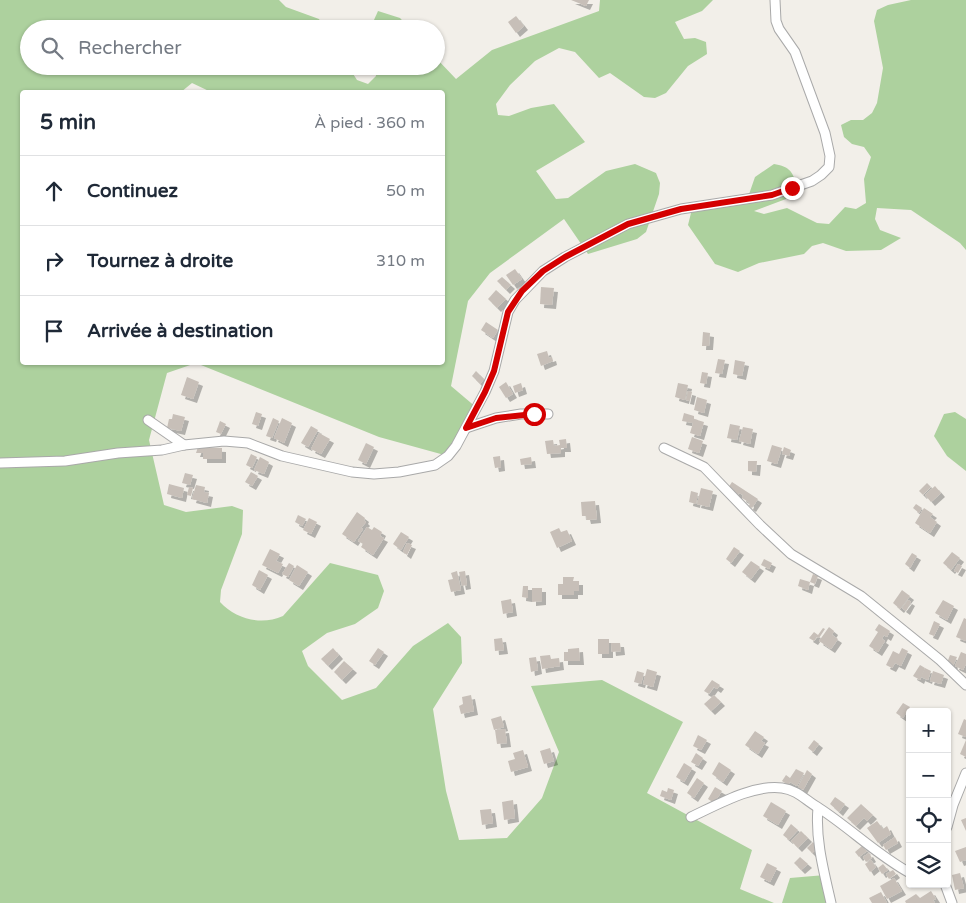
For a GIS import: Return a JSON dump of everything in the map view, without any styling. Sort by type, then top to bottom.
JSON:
[{"type":"street","points":[[0,463],[65,461],[224,441],[248,443],[282,456],[352,472],[374,474],[399,472],[435,465],[448,456],[466,428],[485,392],[494,371],[508,312],[522,291],[543,271],[565,257],[628,224],[681,209],[772,195],[822,175],[828,167],[830,156],[825,133],[795,52],[779,29],[776,21],[775,0]]},
{"type":"street","points":[[466,428],[496,418],[521,414],[548,414]]},
{"type":"street","points":[[148,420],[184,445]]},
{"type":"street","points":[[664,448],[704,467],[760,526],[791,554],[861,596],[940,660],[966,685]]},
{"type":"street","points":[[951,812],[966,773]]},
{"type":"street","points":[[691,816],[756,790],[782,788],[801,795],[906,870]]},
{"type":"street","points":[[818,808],[819,838],[831,903]]},
{"type":"street","points":[[946,888],[952,903]]},
{"type":"green space","points":[[0,0],[279,0],[286,7],[320,20],[20,20],[20,75],[354,75],[357,80],[368,84],[376,75],[445,75],[445,67],[456,79],[492,50],[599,11],[600,0],[713,0],[702,11],[675,22],[684,39],[695,38],[706,42],[707,54],[688,66],[666,93],[655,98],[644,97],[610,73],[599,78],[575,52],[559,48],[535,61],[510,85],[496,104],[498,115],[509,116],[531,108],[554,104],[585,142],[536,171],[556,199],[568,198],[606,171],[635,164],[656,173],[660,183],[659,194],[646,232],[637,239],[588,254],[564,219],[490,273],[468,301],[451,386],[477,408],[448,456],[379,437],[201,365],[445,365],[445,90],[207,90],[192,83],[183,90],[20,90],[20,365],[190,365],[167,373],[149,440],[164,505],[186,512],[232,506],[243,510],[242,534],[221,590],[220,602],[241,617],[258,620],[275,619],[283,616],[330,563],[378,575],[384,591],[378,608],[355,624],[327,633],[302,651],[308,666],[342,700],[376,688],[413,646],[448,623],[461,637],[462,663],[433,709],[446,791],[459,840],[507,838],[542,798],[559,752],[531,686],[602,680],[683,722],[647,793],[752,850],[740,889],[774,903],[0,903]]},
{"type":"green space","points":[[911,0],[966,0],[966,250],[960,243],[911,210],[877,208],[875,219],[880,230],[901,238],[881,250],[846,251],[823,243],[812,246],[804,254],[759,263],[738,272],[715,264],[688,225],[691,213],[702,208],[747,200],[755,177],[774,164],[789,170],[796,184],[786,199],[754,211],[764,214],[787,208],[817,223],[829,224],[845,207],[856,209],[866,203],[864,179],[871,157],[864,147],[852,144],[844,137],[841,125],[851,120],[863,120],[872,113],[877,103],[883,68],[874,21],[877,10],[888,5]]},
{"type":"green space","points":[[378,11],[402,20],[374,20]]},
{"type":"green space","points":[[955,412],[966,419],[966,471],[947,456],[934,436],[944,414]]},
{"type":"green space","points":[[825,875],[831,903],[782,903],[790,878]]},
{"type":"building","points":[[571,0],[589,0],[586,6]]},
{"type":"building","points":[[516,16],[524,26],[516,33],[508,22]]},
{"type":"building","points":[[515,269],[522,279],[513,285],[506,275]]},
{"type":"building","points":[[502,277],[511,285],[506,290],[497,281]]},
{"type":"building","points":[[541,287],[554,288],[552,305],[540,304]]},
{"type":"building","points":[[496,290],[506,299],[497,308],[488,299]]},
{"type":"building","points":[[486,322],[498,330],[493,338],[481,330]]},
{"type":"building","points":[[703,332],[710,333],[709,346],[702,346]]},
{"type":"building","points":[[547,351],[549,358],[552,357],[553,361],[541,366],[537,354]]},
{"type":"building","points":[[718,359],[725,360],[722,374],[715,373]]},
{"type":"building","points":[[735,360],[745,362],[742,376],[733,374]]},
{"type":"building","points":[[476,371],[484,379],[480,384],[472,376]]},
{"type":"building","points":[[702,372],[708,373],[706,384],[700,383]]},
{"type":"building","points":[[187,377],[199,382],[193,399],[181,395]]},
{"type":"building","points":[[506,382],[513,394],[506,398],[499,387]]},
{"type":"building","points":[[521,383],[523,390],[515,393],[513,386]]},
{"type":"building","points":[[678,383],[688,385],[685,400],[675,397]]},
{"type":"building","points":[[688,391],[692,392],[690,401],[686,400]]},
{"type":"building","points":[[697,397],[707,400],[704,413],[694,410]]},
{"type":"building","points":[[256,412],[262,414],[258,426],[252,424]]},
{"type":"building","points":[[684,413],[704,422],[700,436],[690,433],[693,423],[682,421]]},
{"type":"building","points":[[173,414],[185,417],[181,431],[167,428],[169,419],[172,419]]},
{"type":"building","points":[[273,418],[279,421],[272,438],[266,436]]},
{"type":"building","points":[[282,418],[292,423],[284,443],[274,438]]},
{"type":"building","points":[[220,421],[226,424],[221,434],[216,432]]},
{"type":"building","points":[[730,424],[740,426],[737,440],[727,438]]},
{"type":"building","points":[[311,426],[318,430],[308,447],[301,443]]},
{"type":"building","points":[[743,427],[753,429],[750,444],[739,441]]},
{"type":"building","points":[[319,433],[330,439],[321,454],[311,449]]},
{"type":"building","points":[[692,437],[703,441],[699,453],[688,449]]},
{"type":"building","points":[[566,439],[567,448],[561,448],[561,453],[547,454],[545,441],[553,440],[554,446],[560,445],[559,440]]},
{"type":"building","points":[[366,443],[374,447],[366,464],[358,460]]},
{"type":"building","points":[[772,445],[782,448],[777,464],[767,461]]},
{"type":"building","points":[[198,447],[222,448],[222,459],[203,459],[203,453],[196,453]]},
{"type":"building","points":[[784,447],[791,450],[789,456],[782,454]]},
{"type":"building","points":[[251,454],[257,457],[252,468],[246,465]]},
{"type":"building","points":[[500,456],[501,467],[495,468],[493,457]]},
{"type":"building","points":[[260,457],[269,462],[264,474],[254,470]]},
{"type":"building","points":[[531,457],[532,464],[521,465],[520,459]]},
{"type":"building","points":[[748,461],[757,461],[756,472],[748,471]]},
{"type":"building","points":[[251,472],[258,476],[252,486],[245,482]]},
{"type":"building","points":[[185,473],[193,475],[190,485],[182,483]]},
{"type":"building","points":[[732,482],[758,499],[752,508],[749,506],[750,503],[742,498],[743,495],[739,493],[738,495],[728,488]]},
{"type":"building","points":[[927,483],[931,487],[923,495],[919,491]]},
{"type":"building","points":[[169,484],[184,488],[182,498],[167,494]]},
{"type":"building","points":[[196,485],[205,487],[204,492],[209,493],[207,503],[192,499]]},
{"type":"building","points":[[935,486],[941,493],[931,502],[925,495]]},
{"type":"building","points":[[189,487],[193,488],[191,496],[187,495]]},
{"type":"building","points":[[701,488],[713,491],[709,507],[697,504]]},
{"type":"building","points":[[691,491],[698,493],[696,504],[689,502]]},
{"type":"building","points":[[595,501],[597,519],[587,520],[586,516],[582,516],[581,502]]},
{"type":"building","points":[[916,504],[922,508],[919,513],[913,508]]},
{"type":"building","points":[[924,508],[933,514],[930,517],[937,522],[930,533],[915,523]]},
{"type":"building","points":[[357,512],[365,518],[366,522],[354,542],[342,534]]},
{"type":"building","points":[[298,515],[306,519],[302,526],[295,522]]},
{"type":"building","points":[[309,518],[317,522],[311,534],[303,530]]},
{"type":"building","points":[[367,527],[372,530],[374,527],[382,532],[380,536],[384,538],[373,555],[361,547],[363,544],[358,541]]},
{"type":"building","points":[[559,528],[561,532],[567,530],[572,541],[557,548],[550,532]]},
{"type":"building","points":[[401,532],[409,537],[401,550],[393,544]]},
{"type":"building","points":[[407,543],[412,545],[407,555],[403,552]]},
{"type":"building","points":[[734,547],[740,551],[731,563],[726,559]]},
{"type":"building","points":[[270,549],[280,554],[276,561],[283,564],[278,573],[262,565]]},
{"type":"building","points":[[952,552],[960,558],[951,570],[943,563]]},
{"type":"building","points":[[912,553],[917,556],[910,568],[905,564]]},
{"type":"building","points":[[764,559],[772,563],[769,569],[761,565]]},
{"type":"building","points":[[751,561],[760,567],[751,579],[742,572]]},
{"type":"building","points":[[289,563],[294,566],[288,577],[282,574]]},
{"type":"building","points":[[958,564],[962,566],[958,573],[954,571]]},
{"type":"building","points":[[297,565],[308,572],[299,586],[289,580]]},
{"type":"building","points":[[259,570],[268,575],[260,590],[252,585]]},
{"type":"building","points":[[457,571],[461,590],[451,592],[448,580],[453,579],[451,573]]},
{"type":"building","points":[[465,571],[467,585],[462,586],[459,572]]},
{"type":"building","points":[[813,574],[818,576],[815,584],[810,582]]},
{"type":"building","points":[[563,577],[574,577],[573,581],[579,581],[579,591],[574,591],[574,595],[558,595],[558,584],[563,584]]},
{"type":"building","points":[[800,579],[810,582],[808,590],[798,586]]},
{"type":"building","points":[[523,586],[528,586],[528,598],[522,597]]},
{"type":"building","points":[[532,588],[542,588],[542,601],[532,602]]},
{"type":"building","points":[[902,590],[910,596],[900,609],[893,603]]},
{"type":"building","points":[[511,599],[513,612],[503,614],[501,601]]},
{"type":"building","points":[[908,600],[911,602],[906,611],[902,608]]},
{"type":"building","points":[[943,600],[954,606],[947,620],[935,613]]},
{"type":"building","points":[[964,618],[966,619],[966,641],[956,637]]},
{"type":"building","points":[[934,621],[940,624],[934,636],[929,634]]},
{"type":"building","points":[[879,624],[890,631],[887,637],[884,635],[882,639],[885,641],[878,652],[869,646],[878,632],[875,630]]},
{"type":"building","points":[[829,627],[834,631],[832,635],[838,639],[831,649],[819,641]]},
{"type":"building","points":[[823,628],[825,629],[819,638],[817,637],[814,641],[809,638],[814,632],[818,635]]},
{"type":"building","points":[[502,638],[504,650],[495,651],[494,639]]},
{"type":"building","points":[[598,639],[609,639],[609,654],[598,654]]},
{"type":"building","points":[[611,643],[620,643],[621,651],[612,652]]},
{"type":"building","points":[[333,648],[339,655],[328,666],[321,659]]},
{"type":"building","points":[[378,648],[384,652],[375,665],[369,661]]},
{"type":"building","points":[[579,648],[580,661],[564,661],[564,652],[568,652],[568,649]]},
{"type":"building","points":[[902,648],[908,651],[901,666],[895,663],[892,668],[886,665],[893,651],[899,654]]},
{"type":"building","points":[[961,652],[966,654],[966,664],[963,670],[955,666]]},
{"type":"building","points":[[550,655],[551,659],[559,658],[560,666],[542,669],[540,656]]},
{"type":"building","points":[[950,655],[957,657],[953,666],[947,663]]},
{"type":"building","points":[[536,657],[538,670],[531,672],[529,658]]},
{"type":"building","points":[[344,661],[353,669],[342,680],[334,672]]},
{"type":"building","points":[[920,665],[925,668],[920,680],[913,676]]},
{"type":"building","points":[[925,668],[931,671],[928,680],[921,677]]},
{"type":"building","points":[[647,669],[657,672],[653,687],[643,684]]},
{"type":"building","points":[[637,671],[644,673],[641,684],[634,682]]},
{"type":"building","points":[[933,671],[944,675],[941,684],[930,681]]},
{"type":"building","points":[[712,680],[720,685],[717,689],[714,687],[709,694],[704,691]]},
{"type":"building","points":[[471,695],[474,711],[461,714],[459,706],[463,704],[462,697]]},
{"type":"building","points":[[714,695],[721,702],[711,711],[704,704]]},
{"type":"building","points":[[903,703],[910,707],[906,708],[906,713],[903,718],[896,713]]},
{"type":"building","points":[[501,716],[504,727],[494,730],[491,719]]},
{"type":"building","points":[[964,719],[966,720],[966,737],[958,734]]},
{"type":"building","points":[[505,729],[507,743],[497,744],[495,730]]},
{"type":"building","points":[[755,731],[764,737],[761,741],[765,743],[758,754],[745,745]]},
{"type":"building","points":[[698,735],[707,740],[701,750],[693,746]]},
{"type":"building","points":[[814,740],[819,744],[813,752],[808,748]]},
{"type":"building","points":[[966,740],[966,757],[960,754]]},
{"type":"building","points":[[550,748],[554,761],[544,764],[540,751]]},
{"type":"building","points":[[523,750],[528,767],[511,772],[508,761],[515,759],[513,753]]},
{"type":"building","points":[[696,753],[703,758],[698,766],[691,762]]},
{"type":"building","points":[[719,762],[731,770],[723,782],[712,774]]},
{"type":"building","points":[[684,763],[692,768],[684,782],[676,777]]},
{"type":"building","points":[[796,769],[804,773],[797,786],[790,782],[788,785],[782,781],[786,775],[790,778]]},
{"type":"building","points":[[807,770],[812,774],[803,790],[798,787]]},
{"type":"building","points":[[697,778],[704,783],[694,798],[687,793]]},
{"type":"building","points":[[715,787],[722,791],[714,803],[708,799]]},
{"type":"building","points":[[668,788],[674,790],[671,800],[660,796],[662,790],[667,792]]},
{"type":"building","points":[[835,797],[845,804],[839,812],[830,804]]},
{"type":"building","points":[[513,800],[515,818],[504,820],[502,802]]},
{"type":"building","points":[[771,802],[786,811],[778,825],[763,816]]},
{"type":"building","points":[[861,804],[873,815],[867,821],[864,818],[856,826],[847,818]]},
{"type":"building","points":[[491,809],[493,823],[482,825],[480,810]]},
{"type":"building","points":[[966,818],[966,831],[961,820]]},
{"type":"building","points":[[877,821],[883,829],[887,826],[891,834],[878,843],[867,828]]},
{"type":"building","points":[[791,824],[798,830],[789,840],[783,835]]},
{"type":"building","points":[[801,831],[808,838],[798,848],[791,841]]},
{"type":"building","points":[[895,837],[898,843],[886,850],[883,845]]},
{"type":"building","points":[[813,842],[818,848],[812,853],[807,848]]},
{"type":"building","points":[[862,846],[867,851],[859,857],[855,852]]},
{"type":"building","points":[[966,847],[966,860],[960,862],[955,851]]},
{"type":"building","points":[[869,853],[872,858],[866,862],[863,857]]},
{"type":"building","points":[[800,857],[808,864],[801,870],[794,863]]},
{"type":"building","points":[[871,860],[876,867],[870,872],[865,864]]},
{"type":"building","points":[[767,863],[777,868],[770,882],[760,877]]},
{"type":"building","points":[[883,864],[888,870],[882,874],[878,868]]},
{"type":"building","points":[[893,870],[896,874],[889,879],[886,874]]},
{"type":"building","points":[[960,873],[964,888],[955,890],[952,875]]},
{"type":"building","points":[[894,878],[902,891],[887,899],[880,886]]},
{"type":"building","points":[[931,891],[936,899],[933,900],[935,903],[906,903],[905,901],[916,894],[920,898]]},
{"type":"building","points":[[881,892],[887,903],[872,903],[869,898]]},
{"type":"route","points":[[534,414],[496,418],[466,428],[494,371],[508,312],[522,291],[543,271],[599,238],[628,224],[681,209],[772,195],[792,188]]}]
